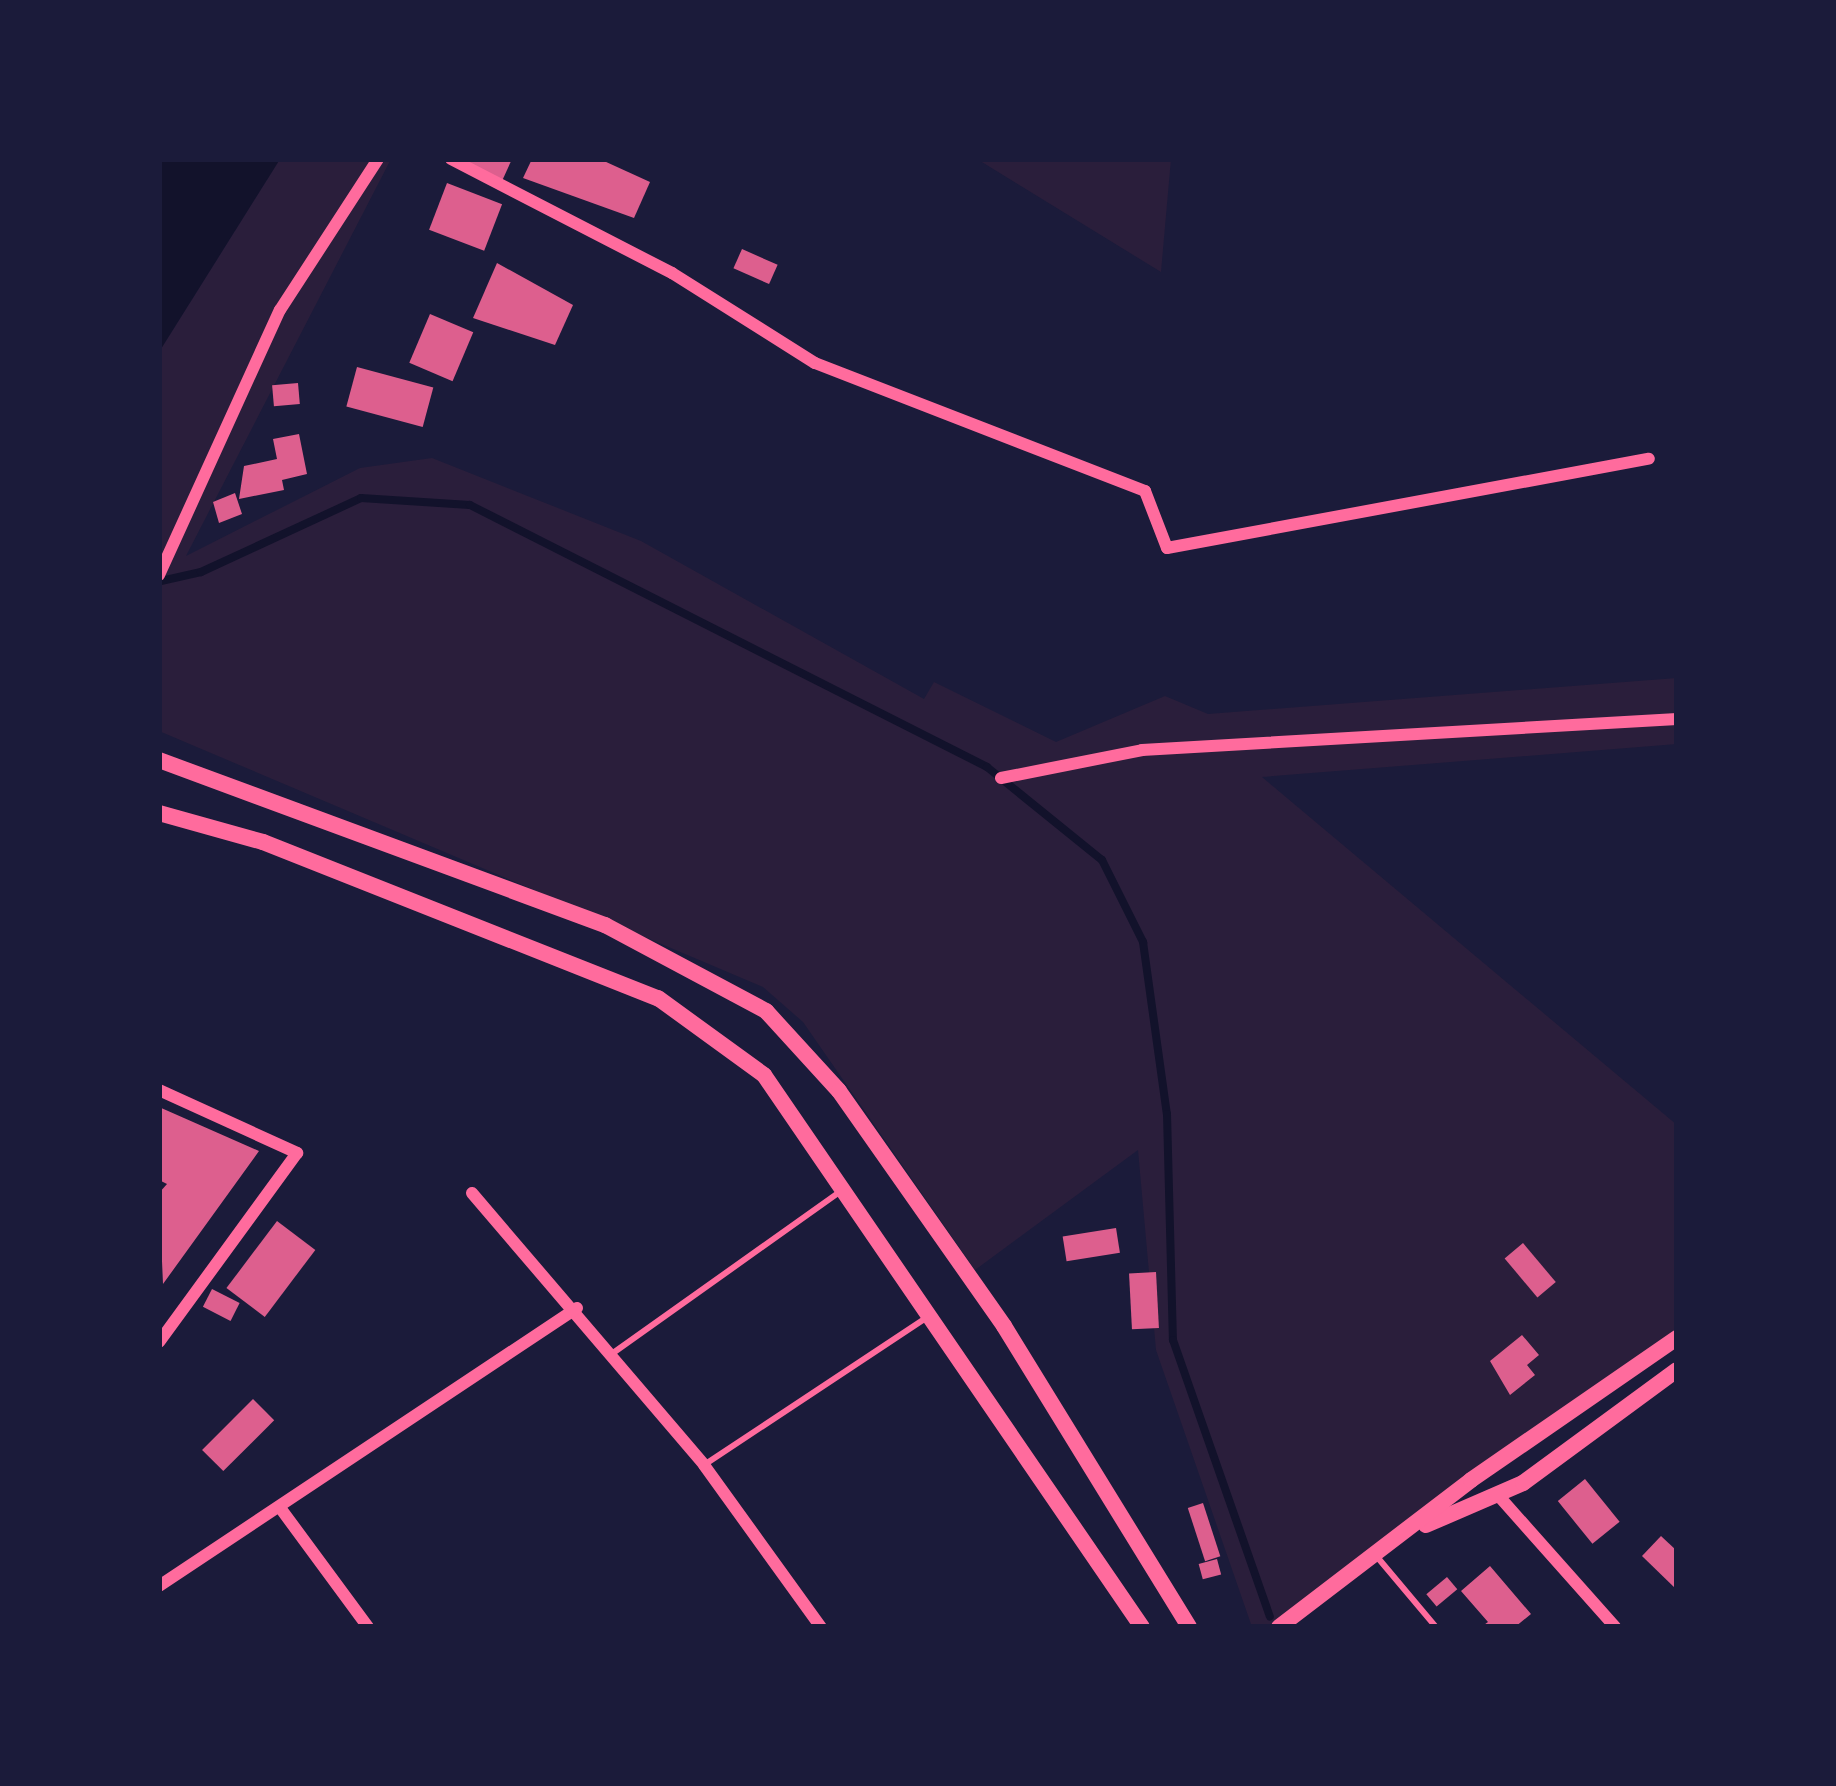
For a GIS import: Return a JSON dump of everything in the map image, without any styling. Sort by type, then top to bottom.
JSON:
[{"type":"street","points":[[159,575],[280,310],[378,159]]},
{"type":"street","points":[[451,159],[673,273],[814,363],[1145,491],[1167,548],[1649,459]]},
{"type":"street","points":[[1001,778],[1142,750],[1677,719]]},
{"type":"street","points":[[159,760],[605,925],[766,1011],[839,1091],[1004,1326],[1189,1627]]},
{"type":"street","points":[[159,813],[263,842],[658,998],[764,1075],[934,1313],[1142,1627]]},
{"type":"street","points":[[159,1090],[297,1153],[159,1342]]},
{"type":"street","points":[[472,1192],[577,1308],[704,1465],[821,1627]]},
{"type":"street","points":[[159,1586],[577,1308]]},
{"type":"street","points":[[1279,1627],[1677,1338]]},
{"type":"street","points":[[1403,1535],[1497,1494],[1677,1370]]},
{"type":"street","points":[[1497,1494],[1615,1627]]},
{"type":"street","points":[[281,1509],[368,1627]]},
{"type":"lane","points":[[613,1353],[846,1187]]},
{"type":"lane","points":[[159,1313],[174,1321]]},
{"type":"lane","points":[[704,1465],[934,1313]]},
{"type":"lane","points":[[1376,1556],[1436,1627]]},
{"type":"shaded area","points":[[159,159],[280,159],[159,352]]},
{"type":"shaded area","points":[[280,159],[391,159],[186,556],[360,468],[432,458],[641,541],[924,699],[934,682],[1056,742],[1165,696],[1208,714],[1677,678],[1677,744],[1262,777],[1677,1125],[1677,1334],[1268,1627],[1252,1627],[1156,1350],[1138,1150],[975,1270],[803,1022],[763,987],[159,731],[159,352]]},
{"type":"shaded area","points":[[977,159],[1171,159],[1161,272]]},
{"type":"building","points":[[460,159],[512,159],[502,181]]},
{"type":"building","points":[[532,159],[604,161],[650,182],[634,218],[523,178]]},
{"type":"building","points":[[447,183],[502,204],[484,251],[429,230]]},
{"type":"building","points":[[742,249],[778,265],[769,284],[733,268]]},
{"type":"building","points":[[497,263],[573,305],[555,345],[473,318]]},
{"type":"building","points":[[430,314],[473,332],[453,381],[409,363]]},
{"type":"building","points":[[357,367],[433,387],[423,427],[346,407]]},
{"type":"building","points":[[298,383],[300,404],[274,406],[272,385]]},
{"type":"building","points":[[299,434],[307,474],[282,480],[284,490],[239,499],[244,466],[277,459],[273,439]]},
{"type":"building","points":[[235,493],[242,514],[219,523],[213,502]]},
{"type":"building","points":[[159,1107],[259,1151],[163,1284],[159,1193],[167,1184],[159,1180]]},
{"type":"building","points":[[277,1221],[315,1250],[265,1317],[226,1288]]},
{"type":"building","points":[[1116,1228],[1120,1253],[1067,1261],[1063,1236]]},
{"type":"building","points":[[1523,1243],[1556,1282],[1537,1297],[1505,1258]]},
{"type":"building","points":[[1156,1272],[1159,1328],[1132,1329],[1129,1273]]},
{"type":"building","points":[[212,1289],[240,1303],[231,1321],[203,1307]]},
{"type":"building","points":[[1522,1335],[1539,1355],[1527,1365],[1535,1375],[1510,1395],[1490,1361]]},
{"type":"building","points":[[253,1399],[274,1420],[223,1471],[202,1450]]},
{"type":"building","points":[[1585,1479],[1620,1522],[1592,1544],[1558,1501]]},
{"type":"building","points":[[1203,1503],[1220,1556],[1205,1561],[1188,1508]]},
{"type":"building","points":[[1661,1536],[1677,1551],[1677,1590],[1642,1556]]},
{"type":"building","points":[[1217,1559],[1221,1574],[1203,1579],[1199,1564]]},
{"type":"building","points":[[1490,1566],[1531,1614],[1515,1627],[1481,1627],[1488,1622],[1461,1591]]},
{"type":"building","points":[[1447,1577],[1457,1589],[1437,1607],[1426,1594]]},
{"type":"waterway","points":[[161,581],[201,572],[361,498],[470,505],[987,767],[1102,860],[1143,942],[1167,1114],[1173,1340],[1270,1617]]}]
